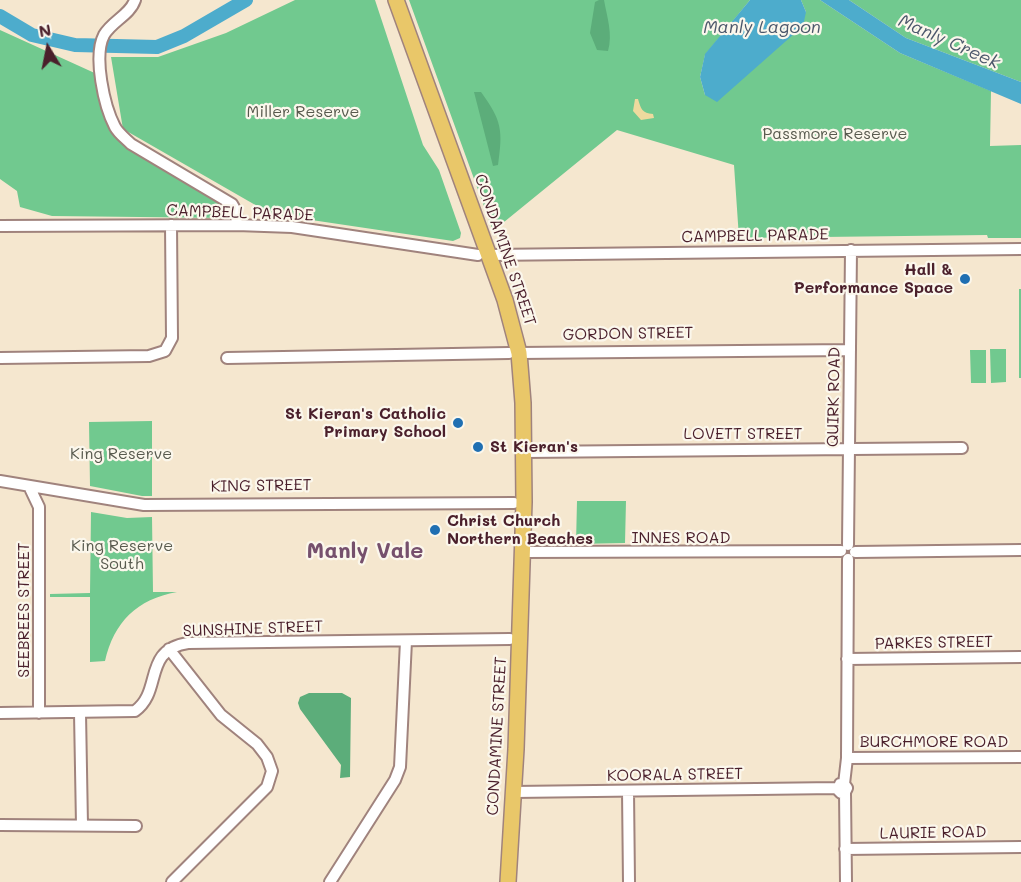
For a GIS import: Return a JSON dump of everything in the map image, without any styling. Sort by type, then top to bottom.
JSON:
[{"type":"highway","name":"CONDAMINE STREET","points":[[387,0],[483,255],[505,300],[523,403],[524,452],[510,639],[505,779],[498,882]]},
{"type":"highway","name":"CONDAMINE STREET","points":[[396,0],[483,255]]},
{"type":"highway","name":"CONDAMINE STREET","points":[[508,882],[514,792],[522,552],[513,395],[514,353]]},
{"type":"street","points":[[135,0],[129,11],[111,25],[101,42],[101,79],[106,104],[112,119],[122,136],[229,201],[236,211],[237,225]]},
{"type":"street","points":[[0,358],[149,356],[165,351],[172,338],[171,225]]},
{"type":"street","name":"CAMPBELL PARADE","points":[[0,226],[237,225],[292,227],[483,255],[1021,249]]},
{"type":"street","name":"QUIRK ROAD","points":[[846,882],[842,788],[846,758],[851,250]]},
{"type":"street","name":"GORDON STREET","points":[[227,358],[850,350]]},
{"type":"street","name":"LOVETT STREET","points":[[524,452],[962,448]]},
{"type":"street","name":"KING STREET","points":[[0,481],[144,505],[519,503]]},
{"type":"street","name":"SEEBREES STREET","points":[[29,486],[39,507],[39,713]]},
{"type":"street","points":[[39,507],[50,489]]},
{"type":"street","name":"INNES ROAD","points":[[522,552],[1021,550]]},
{"type":"street","name":"SUNSHINE STREET","points":[[0,713],[128,712],[140,708],[145,701],[158,662],[169,649],[188,643],[510,639]]},
{"type":"street","points":[[330,882],[395,780],[400,767],[406,641]]},
{"type":"street","points":[[169,649],[221,715],[263,751],[272,771],[267,787],[172,882]]},
{"type":"street","name":"PARKES STREET","points":[[847,659],[1021,657]]},
{"type":"street","points":[[80,713],[82,825]]},
{"type":"street","name":"BURCHMORE ROAD","points":[[846,758],[1021,757]]},
{"type":"street","name":"KOORALA STREET","points":[[514,792],[842,788]]},
{"type":"street","points":[[628,791],[629,882]]},
{"type":"street","points":[[0,825],[136,826]]},
{"type":"street","name":"LAURIE ROAD","points":[[845,849],[1021,847]]},
{"type":"green space","name":"Miller Reserve","points":[[295,0],[375,0],[423,145],[439,170],[461,233],[460,238],[453,241],[271,214],[123,129],[111,57],[158,57],[226,33]]},
{"type":"green space","name":"Passmore Reserve","points":[[409,0],[750,0],[705,55],[700,77],[705,95],[806,12],[801,0],[820,0],[900,53],[991,91],[990,146],[1021,145],[1021,238],[988,238],[987,235],[739,238],[734,165],[617,130],[493,231]]},
{"type":"green space","points":[[604,0],[608,19],[610,38],[608,51],[597,50],[590,33],[595,2]]},
{"type":"green space","points":[[849,0],[1021,0],[1021,82],[906,38]]},
{"type":"green space","points":[[0,30],[99,75],[107,123],[115,134],[228,205],[227,218],[52,216],[20,207],[17,191],[0,179]]},
{"type":"green space","points":[[474,92],[481,92],[497,119],[500,134],[498,165],[493,166]]},
{"type":"green space","points":[[1019,289],[1021,289],[1021,378],[1019,378]]},
{"type":"green space","points":[[990,349],[1006,349],[1006,382],[991,383]]},
{"type":"green space","points":[[970,350],[986,350],[986,383],[971,383]]},
{"type":"green space","name":"King Reserve","points":[[152,421],[152,496],[90,486],[89,422]]},
{"type":"green space","points":[[577,501],[626,501],[625,543],[576,544]]},
{"type":"green space","name":"King Reserve South","points":[[91,512],[127,518],[152,517],[153,592],[177,592],[150,600],[129,614],[114,635],[105,661],[90,662],[90,597],[50,597],[50,594],[90,593]]},
{"type":"green space","points":[[309,693],[342,693],[351,698],[350,777],[340,778],[341,765],[300,709],[298,703],[300,697]]},
{"type":"sand","points":[[635,99],[638,99],[642,110],[653,114],[654,118],[641,120],[633,111]]},
{"type":"water","name":"Manly Lagoon","points":[[750,0],[801,0],[806,12],[803,26],[717,102],[705,95],[700,77],[705,54]]},
{"type":"water","name":"Manly Lagoon","points":[[820,0],[849,0],[906,38],[1021,82],[1021,104],[900,53]]},
{"type":"waterway","name":"Manly Creek","points":[[0,16],[32,35],[75,45],[157,47],[184,36],[246,0]]},
{"type":"place","name":"Hall & Performance Space","points":[[965,279]]},
{"type":"place","name":"St Kieran's Catholic Primary School","points":[[458,423]]},
{"type":"place","name":"St Kieran's","points":[[478,447]]},
{"type":"place","name":"Christ Church Northern Beaches","points":[[435,530]]},
{"type":"district","name":"Manly Vale","points":[[365,551]]}]
